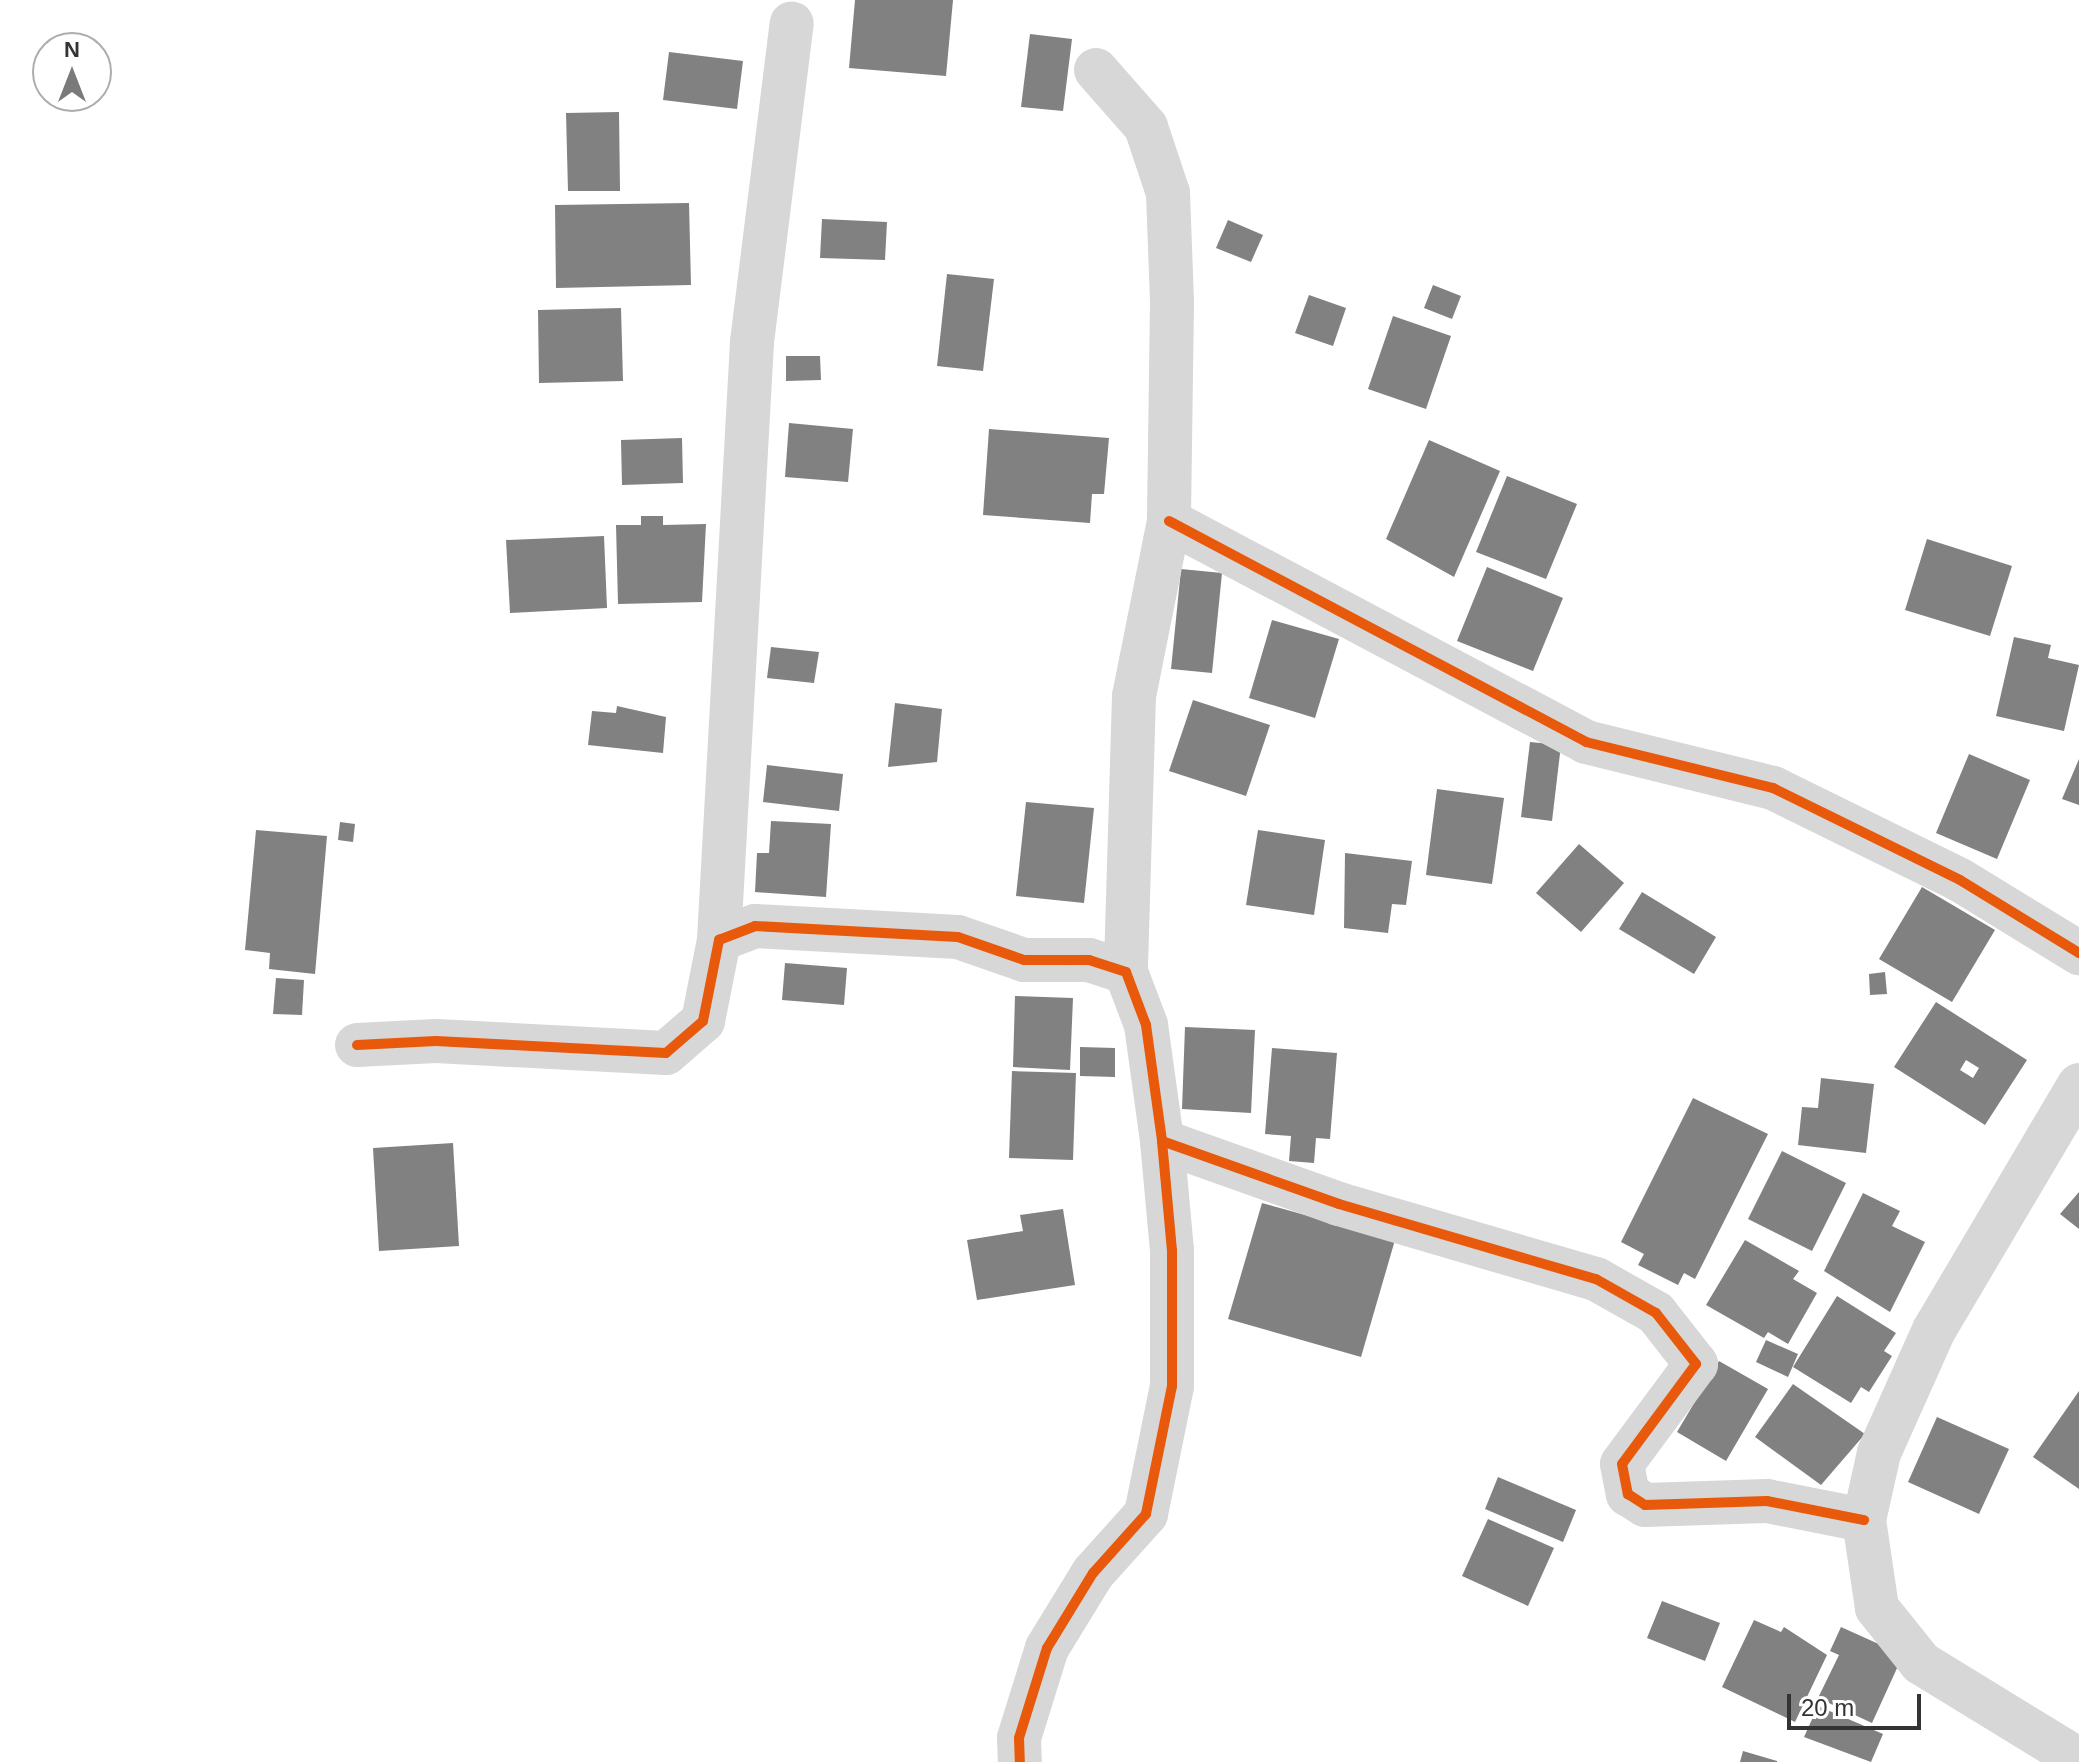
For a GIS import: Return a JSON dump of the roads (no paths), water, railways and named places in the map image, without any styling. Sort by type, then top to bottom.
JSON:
[{"type":"street","points":[[357,1045],[436,1041],[666,1053],[703,1021],[719,940],[752,342],[792,23]]},
{"type":"street","points":[[1020,1762],[1019,1738],[1047,1648],[1093,1573],[1146,1514],[1172,1386],[1172,1251],[1162,1141],[1146,1025],[1126,972],[1134,696],[1169,521],[1168,193],[1146,127],[1096,70]]},
{"type":"street","points":[[1169,521],[1586,742],[1773,788],[1960,880],[2079,953]]},
{"type":"street","points":[[719,940],[755,926],[845,926],[958,937],[1024,960],[1089,960],[1126,972]]},
{"type":"street","points":[[2079,1085],[1934,1330],[1879,1453],[1864,1520],[1877,1608],[1921,1663],[2079,1760]]},
{"type":"street","points":[[1162,1141],[1339,1204],[1596,1279],[1656,1313],[1696,1364],[1622,1464],[1628,1494],[1645,1505],[1767,1501],[1864,1520]]}]
